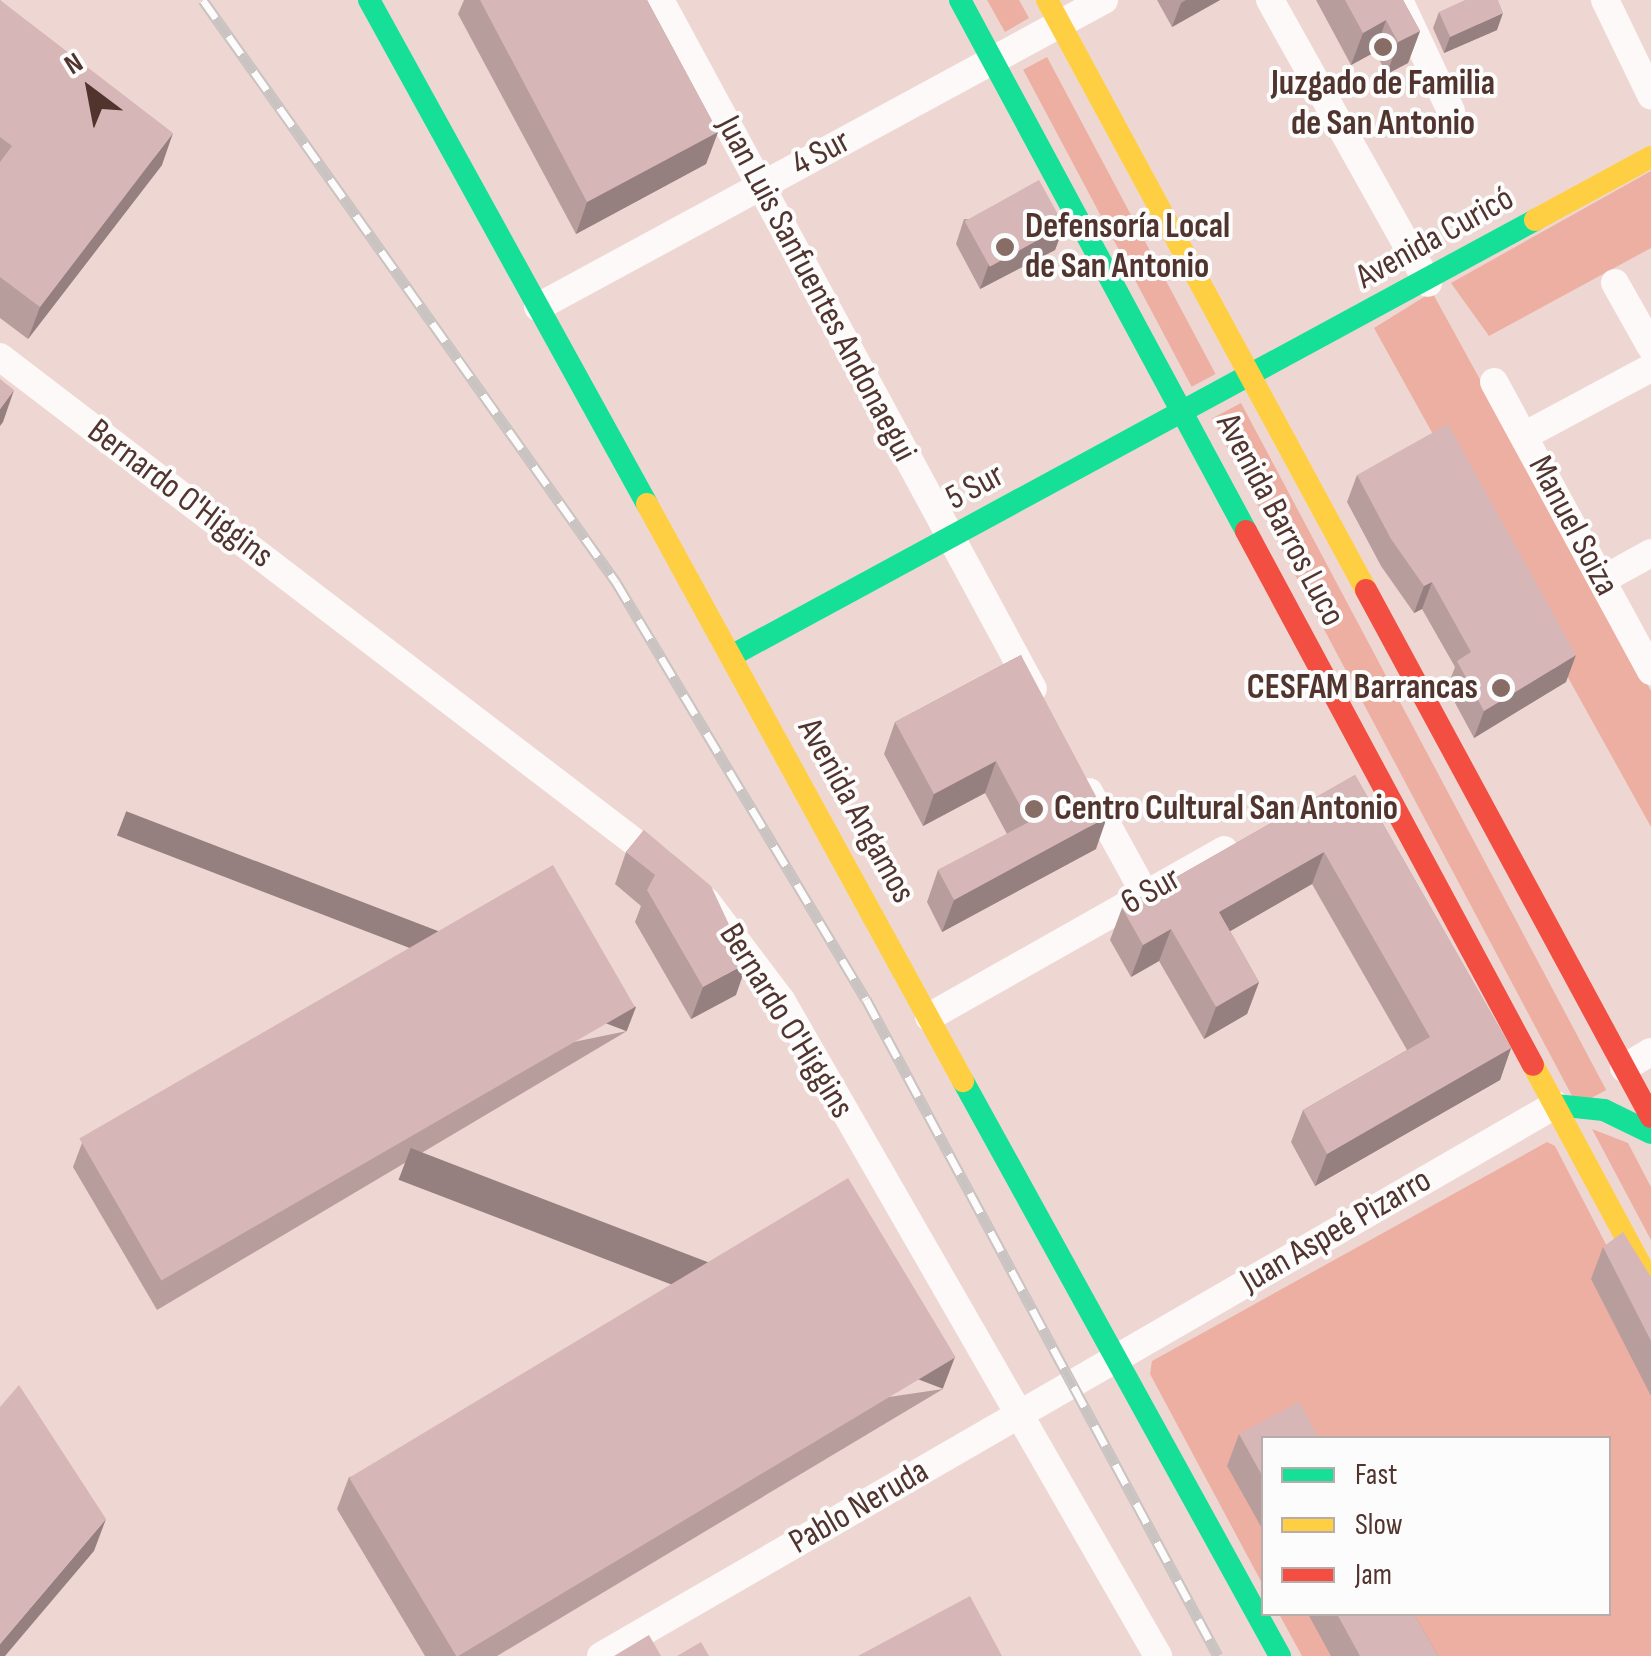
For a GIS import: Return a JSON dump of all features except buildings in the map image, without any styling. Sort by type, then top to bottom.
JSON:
[{"type":"main road","name":"Avenida Angamos","points":[[369,0],[1280,1656]]},
{"type":"main road","name":"Avenida Barros Luco","points":[[960,0],[1651,1284]]},
{"type":"main road","name":"Avenida Barros Luco","points":[[1053,12],[1651,1117]]},
{"type":"main road","name":"Avenida Curicó","points":[[1252,378],[1651,158]]},
{"type":"main road","name":"5 Sur","points":[[731,656],[1252,378]]},
{"type":"main road","points":[[1555,1105],[1604,1110],[1651,1133]]},
{"type":"street","name":"Juan Luis Sanfuentes Andonaegui","points":[[660,0],[1044,708]]},
{"type":"street","name":"4 Sur","points":[[538,307],[992,60],[1053,12],[1104,0]]},
{"type":"street","points":[[1270,0],[1428,284]]},
{"type":"street","points":[[1398,0],[1451,111]]},
{"type":"street","points":[[1605,0],[1651,95]]},
{"type":"street","points":[[1615,283],[1651,347]]},
{"type":"street","name":"Bernardo O'Higgins","points":[[0,357],[661,862],[717,912],[772,984],[1158,1656]]},
{"type":"street","points":[[1524,436],[1651,368]]},
{"type":"street","name":"Manuel Soiza","points":[[1494,382],[1651,671]]},
{"type":"street","points":[[1602,580],[1651,553]]},
{"type":"street","points":[[1071,759],[1145,894]]},
{"type":"street","points":[[1341,786],[1374,767]]},
{"type":"street","name":"6 Sur","points":[[930,1017],[1243,840]]},
{"type":"street","points":[[1624,1068],[1651,1052]]},
{"type":"street","name":"Juan Aspeé Pizarro","points":[[1118,1357],[1555,1105]]},
{"type":"street","name":"Pablo Neruda","points":[[600,1656],[1118,1357]]},
{"type":"shaded area","points":[[987,0],[1019,0],[1029,18],[1005,32]]},
{"type":"shaded area","points":[[1047,57],[1216,374],[1192,387],[1023,70]]},
{"type":"shaded area","points":[[1651,171],[1651,248],[1489,336],[1451,283]]},
{"type":"shaded area","points":[[1432,292],[1651,691],[1651,827],[1374,328]]},
{"type":"shaded area","points":[[1241,403],[1606,1090],[1577,1105],[1212,418]]},
{"type":"shaded area","points":[[1592,1129],[1628,1143],[1651,1187],[1651,1240]]},
{"type":"shaded area","points":[[1547,1142],[1555,1146],[1651,1331],[1651,1656],[1302,1656],[1280,1616],[1611,1616],[1611,1436],[1261,1436],[1261,1581],[1150,1374],[1152,1361]]},
{"type":"railway","points":[[203,0],[616,582],[866,999],[1218,1656]]},
{"type":"traffic: fast","points":[[369,0],[647,504]]},
{"type":"traffic: fast","points":[[960,0],[1246,531]]},
{"type":"traffic: fast","points":[[731,656],[1535,220]]},
{"type":"traffic: fast","points":[[963,1081],[1280,1656]]},
{"type":"traffic: fast","points":[[1555,1105],[1604,1110],[1651,1133]]},
{"type":"traffic: slow","points":[[1047,0],[1366,590]]},
{"type":"traffic: slow","points":[[1535,220],[1651,157]]},
{"type":"traffic: slow","points":[[647,504],[963,1081]]},
{"type":"traffic: slow","points":[[1533,1065],[1651,1284]]},
{"type":"traffic: jam","points":[[1246,531],[1533,1065]]},
{"type":"traffic: jam","points":[[1366,590],[1651,1117]]},
{"type":"place","name":"Juzgado de Familia de San Antonio","points":[[1383,47]]},
{"type":"place","name":"Defensoría Local de San Antonio","points":[[1005,247]]},
{"type":"place","name":"CESFAM Barrancas","points":[[1501,688]]},
{"type":"place","name":"Centro Cultural San Antonio","points":[[1034,809]]}]
